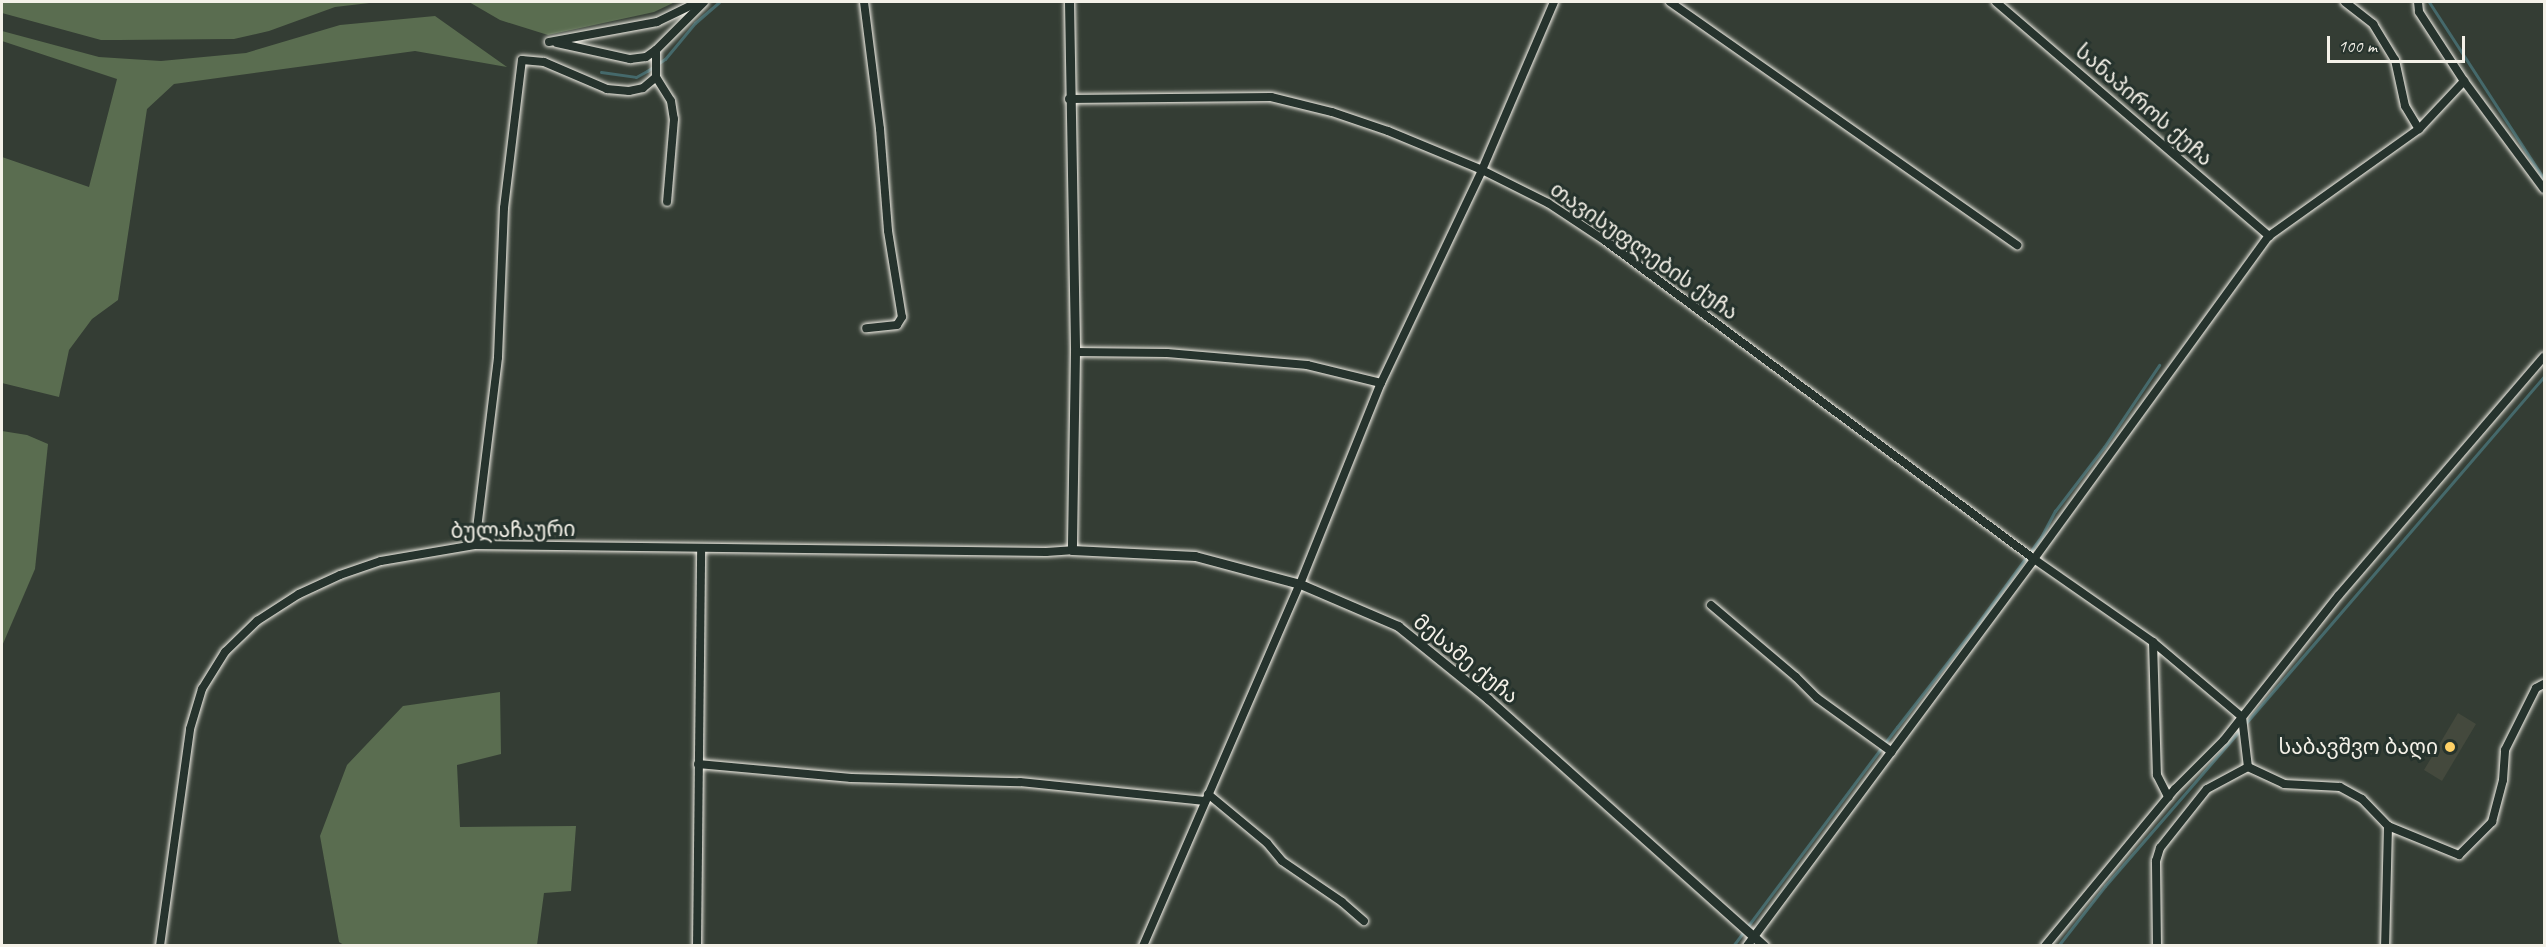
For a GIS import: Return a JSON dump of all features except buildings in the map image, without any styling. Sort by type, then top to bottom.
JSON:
[{"type":"street","points":[[698,2],[657,22],[549,42],[630,59],[646,57],[656,50],[704,2]]},
{"type":"street","points":[[864,2],[880,129],[888,231],[902,317],[897,325],[866,328]]},
{"type":"street","points":[[1069,2],[1075,352],[1072,550]]},
{"type":"street","points":[[1143,945],[1300,584],[1381,383],[1482,170],[1554,2]]},
{"type":"street","points":[[1670,2],[2017,245]]},
{"type":"street","name":"სანაპიროს ქუჩა","points":[[1996,2],[2269,236]]},
{"type":"street","points":[[2345,2],[2373,24],[2395,60],[2405,106],[2419,129]]},
{"type":"street","points":[[2418,2],[2420,12],[2464,81],[2541,178],[2544,189]]},
{"type":"street","points":[[656,50],[656,77],[671,101],[674,119],[667,202]]},
{"type":"street","points":[[475,545],[498,357],[504,208],[522,60],[544,62],[615,90],[629,91],[643,88],[656,77]]},
{"type":"street","points":[[1747,945],[1892,752],[2269,236],[2419,129],[2464,81]]},
{"type":"street","name":"თავისუფლების ქუჩა","points":[[1069,99],[1271,98],[1332,112],[1425,146],[1482,170],[1548,203],[1604,240],[2034,559],[2153,642],[2242,717]]},
{"type":"street","points":[[1075,352],[1167,353],[1307,365],[1381,383]]},
{"type":"street","points":[[2045,945],[2168,797],[2224,740],[2339,594],[2544,357]]},
{"type":"street","name":"ბულაჩაური","points":[[160,945],[190,729],[202,688],[225,652],[257,621],[299,594],[340,575],[381,561],[475,545],[1046,552],[1072,550]]},
{"type":"street","points":[[697,945],[701,548]]},
{"type":"street","name":"მესამე ქუჩა","points":[[1072,550],[1195,556],[1300,584],[1398,626],[1446,663],[1764,945]]},
{"type":"street","points":[[1711,605],[1796,677],[1817,698],[1892,752]]},
{"type":"street","points":[[2153,642],[2157,775],[2168,797]]},
{"type":"street","points":[[2248,767],[2284,784],[2340,787],[2362,799],[2388,826],[2459,855],[2492,822],[2503,780],[2505,750],[2536,688],[2544,684]]},
{"type":"street","points":[[2242,717],[2248,767]]},
{"type":"street","points":[[698,764],[851,778],[1020,782],[1206,797],[1267,843],[1282,861],[1305,875],[1364,921]]},
{"type":"street","points":[[2157,945],[2156,861],[2160,848],[2207,789],[2248,767]]},
{"type":"street","points":[[2385,945],[2388,826]]},
{"type":"shaded area","name":"საბავშვო ბაღი","points":[[2458,713],[2476,724],[2442,781],[2424,770]]},
{"type":"green space","points":[[2,2],[378,2],[335,7],[269,31],[234,39],[101,40],[2,13]]},
{"type":"green space","points":[[469,2],[675,2],[654,12],[548,35],[500,20]]},
{"type":"green space","points":[[435,16],[507,67],[415,51],[174,84],[147,109],[118,300],[92,319],[69,350],[59,397],[2,383],[2,157],[89,187],[117,79],[2,41],[2,31],[99,57],[161,61],[246,53],[340,25]]},
{"type":"green space","points":[[2,431],[27,435],[48,444],[35,569],[2,646]]},
{"type":"green space","points":[[500,692],[501,754],[457,765],[460,827],[576,826],[571,891],[544,893],[537,945],[344,945],[339,942],[320,836],[347,765],[403,706]]},
{"type":"waterway","points":[[601,72],[636,77],[647,71],[665,59],[695,23],[719,2]]},
{"type":"waterway","points":[[2429,2],[2544,179]]},
{"type":"waterway","points":[[1733,946],[1978,623],[2041,537],[2055,511],[2104,447],[2159,365]]},
{"type":"waterway","points":[[2245,724],[2544,376]]},
{"type":"waterway","points":[[2058,946],[2105,886],[2241,729]]},
{"type":"place","name":"საბავშვო ბაღი","points":[[2450,747]]}]
